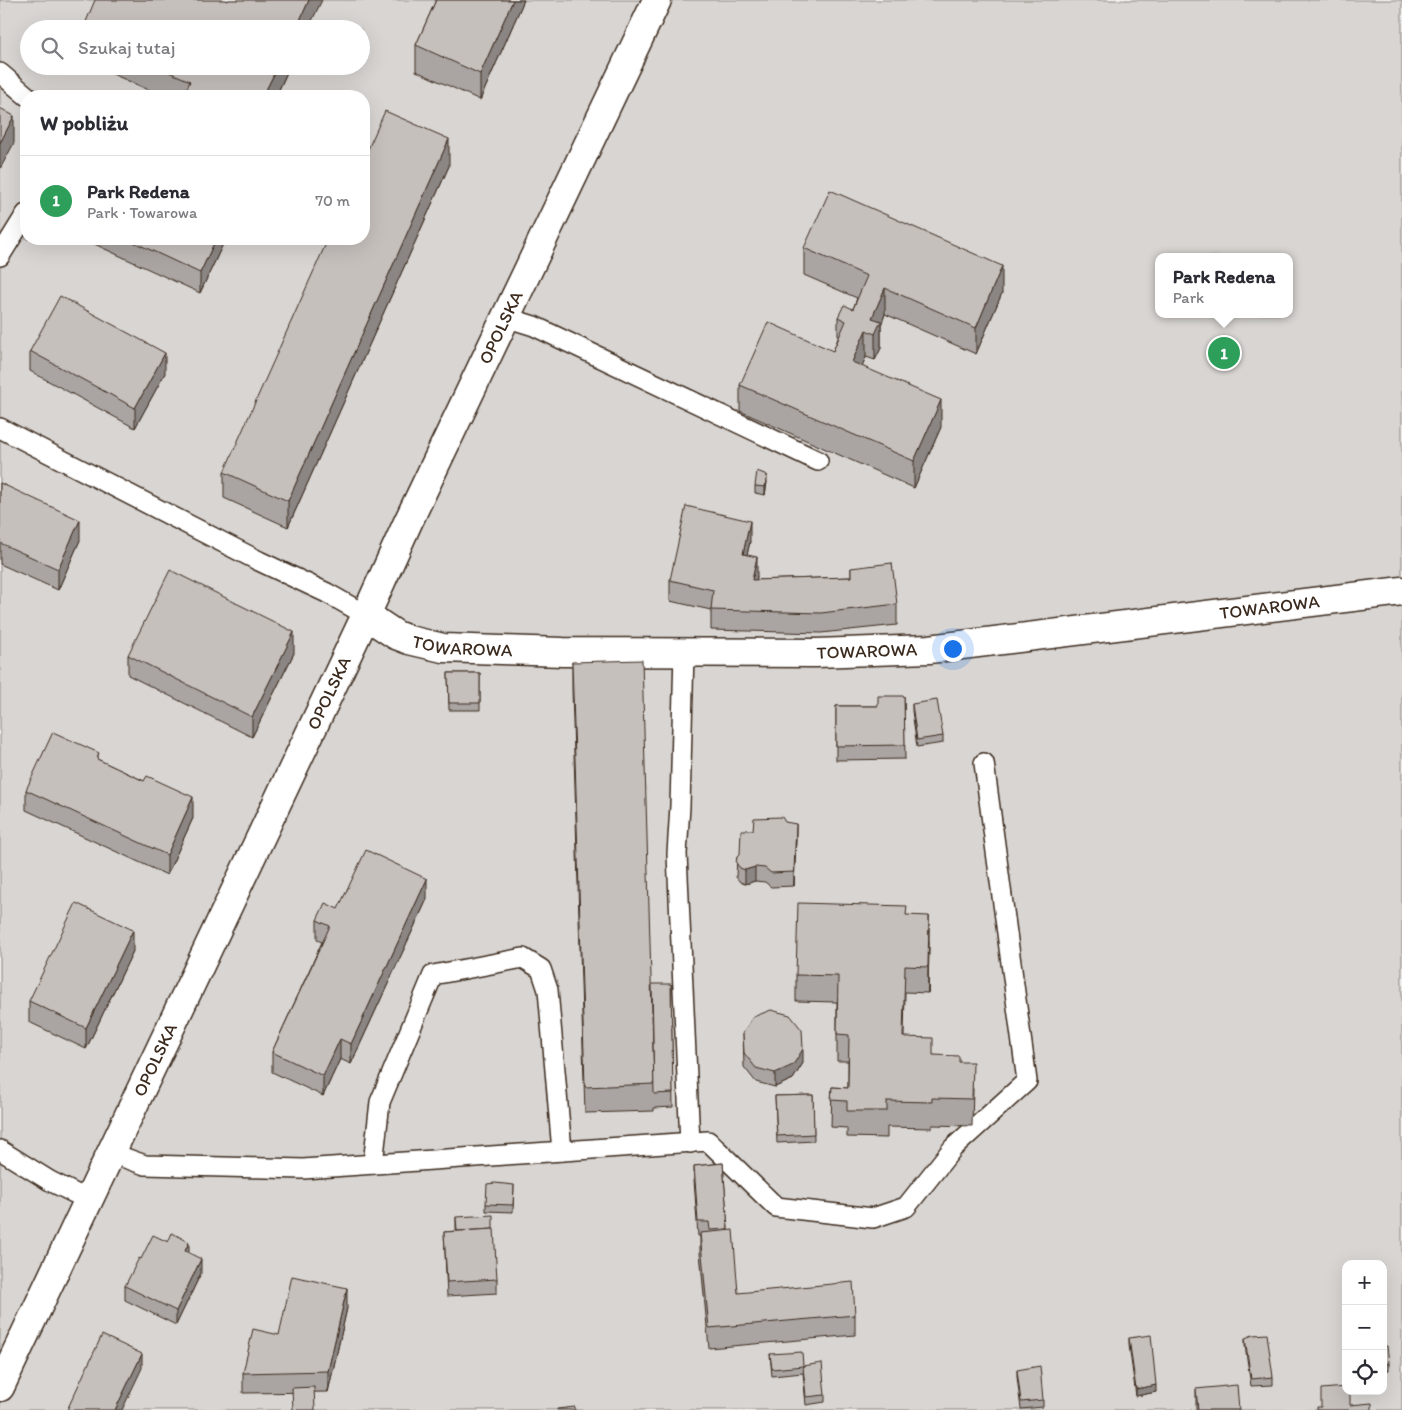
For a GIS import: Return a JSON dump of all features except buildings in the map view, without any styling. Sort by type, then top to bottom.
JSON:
[{"type":"street","name":"OPOLSKA","points":[[0,1387],[505,317],[657,0]]},
{"type":"street","name":"TOWAROWA","points":[[366,615],[396,635],[443,648],[563,652],[816,652],[929,648],[1402,591]]},
{"type":"lane","points":[[0,73],[20,90]]},
{"type":"lane","points":[[0,256],[20,224]]},
{"type":"lane","points":[[505,317],[534,326],[818,461]]},
{"type":"lane","points":[[0,428],[259,561],[327,593],[366,615]]},
{"type":"lane","points":[[684,652],[680,806],[676,854],[690,1143]]},
{"type":"lane","points":[[111,1153],[145,1165],[303,1168],[708,1141],[776,1207],[873,1218],[906,1207],[953,1148],[1027,1081],[984,763]]},
{"type":"lane","points":[[373,1164],[380,1102],[433,975],[523,958],[541,969],[548,990],[562,1151]]},
{"type":"lane","points":[[0,1150],[50,1181],[88,1200]]},
{"type":"shaded area","points":[[0,0],[1402,0],[1402,1410],[0,1410]]},
{"type":"place","name":"Park Redena","points":[[1224,353]]}]
